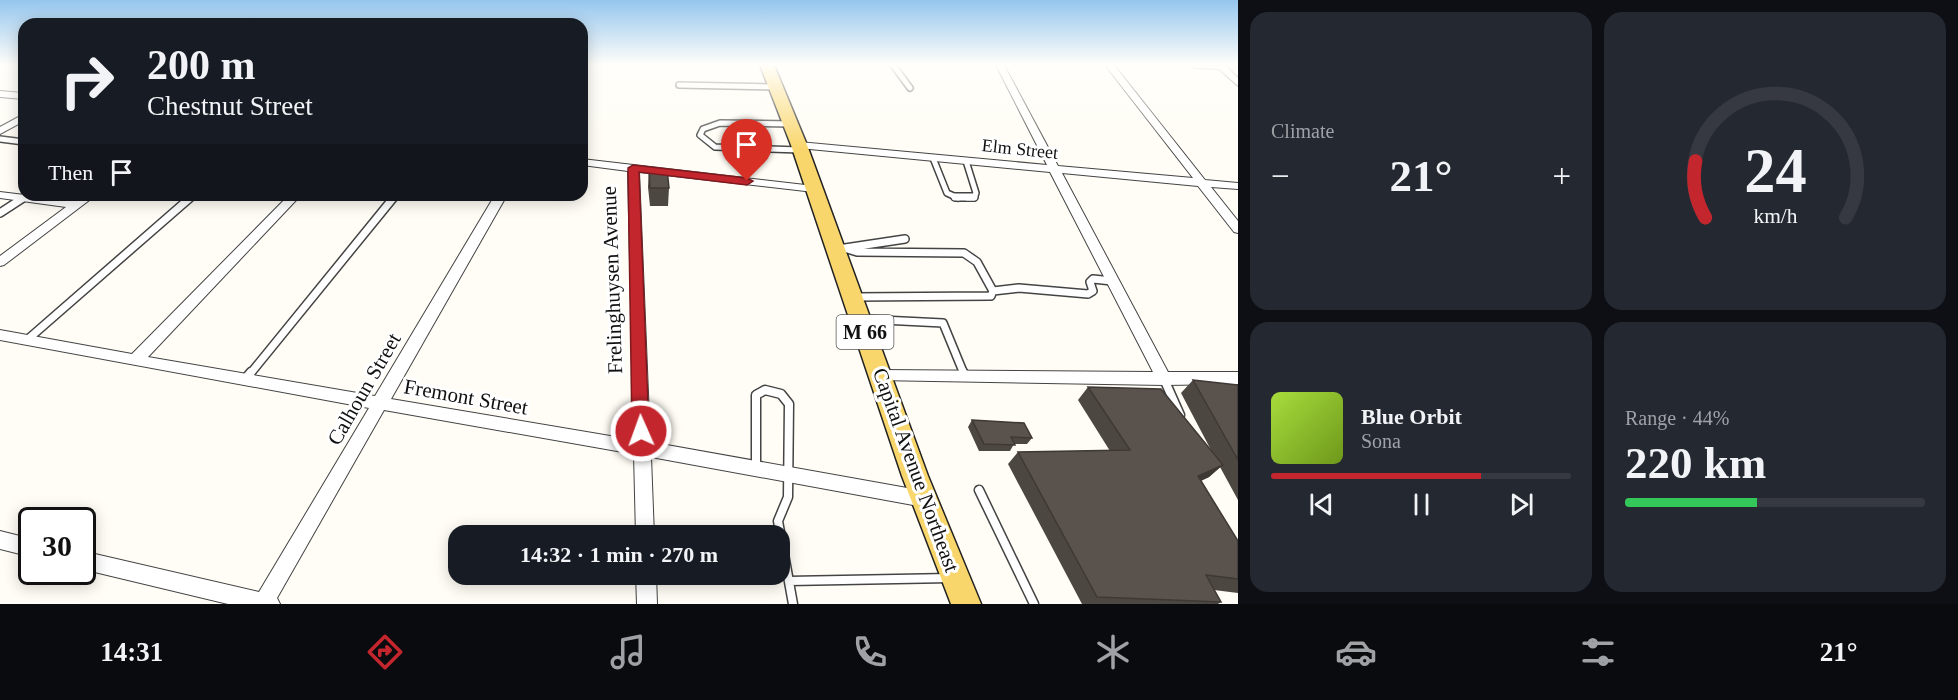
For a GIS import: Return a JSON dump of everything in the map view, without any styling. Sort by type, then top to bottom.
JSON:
[{"type":"main road","name":"Capital Avenue Northeast","points":[[779,93],[814,189],[840,249],[853,297],[924,500],[961,591]]},
{"type":"street","points":[[1015,93],[1164,379]]},
{"type":"street","points":[[1131,93],[1238,229]]},
{"type":"street","points":[[0,94],[18,96]]},
{"type":"street","points":[[0,131],[18,120]]},
{"type":"street","name":"Elm Street","points":[[800,148],[1238,186]]},
{"type":"street","points":[[588,163],[814,189]]},
{"type":"street","name":"Frelinghuysen Avenue","points":[[633,168],[645,525]]},
{"type":"street","points":[[0,195],[18,197]]},
{"type":"street","points":[[45,201],[76,205]]},
{"type":"street","points":[[0,262],[82,201]]},
{"type":"street","points":[[136,359],[289,201]]},
{"type":"street","name":"Calhoun Street","points":[[266,604],[498,201]]},
{"type":"street","name":"Fremont Street","points":[[1,336],[642,450],[756,467],[924,500]]},
{"type":"street","points":[[881,376],[1238,378]]},
{"type":"street","points":[[0,540],[18,544]]},
{"type":"street","points":[[96,563],[266,604]]},
{"type":"street","points":[[646,585],[647,604]]},
{"type":"lane","points":[[791,124],[720,123],[703,129],[700,135],[715,147],[800,148]]},
{"type":"lane","points":[[0,139],[18,141]]},
{"type":"lane","points":[[933,158],[947,193],[959,200],[974,198],[976,193],[966,161]]},
{"type":"lane","points":[[0,213],[18,201]]},
{"type":"lane","points":[[27,340],[186,201]]},
{"type":"lane","points":[[245,379],[391,201]]},
{"type":"lane","points":[[840,249],[905,239]]},
{"type":"lane","points":[[840,249],[857,252],[964,254],[977,262],[993,291]]},
{"type":"lane","points":[[993,291],[1019,288],[1088,294],[1093,291],[1090,282],[1093,279],[1112,281]]},
{"type":"lane","points":[[853,297],[991,296],[993,291]]},
{"type":"lane","points":[[861,319],[943,323],[965,376]]},
{"type":"lane","points":[[1164,379],[1184,421]]},
{"type":"lane","points":[[756,467],[756,395],[765,390],[781,394],[789,404],[787,501],[778,521],[779,525]]},
{"type":"lane","points":[[979,490],[1034,604]]},
{"type":"lane","points":[[790,581],[961,591]]},
{"type":"lane","points":[[790,585],[793,604]]},
{"type":"building","points":[[649,169],[667,169],[669,188],[650,188]]},
{"type":"building","points":[[1193,380],[1238,385],[1238,460]]},
{"type":"building","points":[[1088,387],[1161,389],[1223,465],[1198,476],[1238,541],[1238,579],[1206,575],[1221,602],[1097,597],[1018,452],[1130,450]]},
{"type":"building","points":[[972,420],[1024,423],[1032,438],[1011,437],[1015,445],[984,444]]},
{"type":"route","points":[[641,431],[633,168],[747,181]]}]
